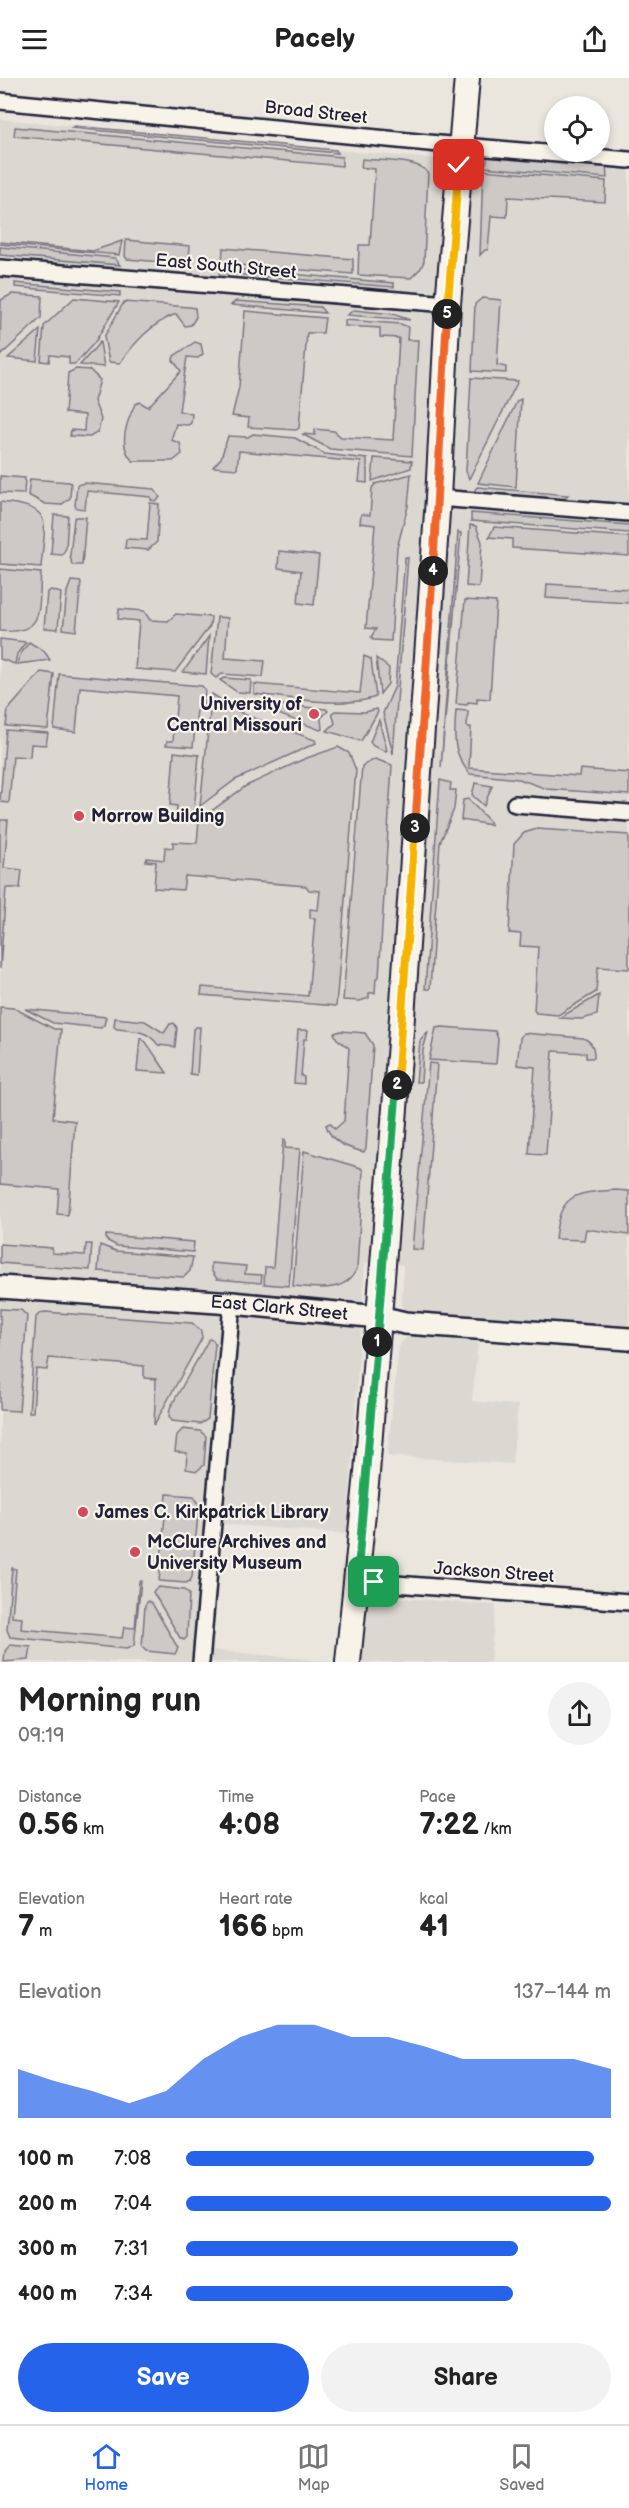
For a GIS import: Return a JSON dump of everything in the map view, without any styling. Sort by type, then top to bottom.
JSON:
[{"type":"main road","points":[[348,1662],[357,1581],[402,1017],[438,498],[448,304],[467,78]]},
{"type":"street","name":"Broad Street","points":[[0,101],[460,146],[629,160]]},
{"type":"street","name":"East South Street","points":[[0,268],[448,304]]},
{"type":"street","points":[[438,498],[629,513]]},
{"type":"street","points":[[515,804],[629,813]]},
{"type":"street","name":"East Clark Street","points":[[0,1287],[232,1303],[379,1317],[405,1323],[629,1339]]},
{"type":"street","points":[[201,1662],[232,1303]]},
{"type":"street","name":"Jackson Street","points":[[357,1581],[629,1602]]},
{"type":"shaded area","name":"University of Central Missouri","points":[[0,119],[478,163],[486,155],[544,159],[544,162],[629,165],[629,1329],[408,1314],[402,1310],[403,1265],[365,1263],[347,1534],[222,1524],[213,1650],[334,1662],[0,1662]]},
{"type":"shaded area","points":[[74,126],[336,150],[338,153],[71,128]]},
{"type":"shaded area","points":[[15,127],[342,157],[342,166],[14,136]]},
{"type":"shaded area","points":[[486,155],[544,159],[544,162],[606,164],[607,178],[484,167],[487,161]]},
{"type":"shaded area","points":[[362,159],[408,163],[423,168],[428,173],[424,261],[421,268],[411,278],[358,275],[359,245],[370,245],[375,169],[361,168]]},
{"type":"shaded area","points":[[483,170],[606,181],[605,202],[508,197],[507,217],[491,216],[488,250],[480,255]]},
{"type":"shaded area","points":[[126,240],[190,246],[189,258],[183,264],[127,259],[125,256]]},
{"type":"shaded area","points":[[122,241],[119,255],[0,244],[0,242],[93,251]]},
{"type":"shaded area","points":[[0,247],[115,258],[120,265],[0,255]]},
{"type":"shaded area","points":[[223,248],[353,259],[353,274],[225,264],[222,261]]},
{"type":"shaded area","points":[[222,268],[394,283],[394,287],[219,273]]},
{"type":"shaded area","points":[[15,283],[120,292],[120,296],[15,287]]},
{"type":"shaded area","points":[[12,294],[42,296],[41,318],[0,356],[1,300]]},
{"type":"shaded area","points":[[74,298],[119,302],[95,342],[75,364],[69,364],[69,357],[50,355],[49,362],[41,361],[44,326]]},
{"type":"shaded area","points":[[482,298],[501,300],[497,365],[506,367],[506,373],[472,371],[475,304]]},
{"type":"shaded area","points":[[236,301],[320,307],[325,313],[231,305]]},
{"type":"shaded area","points":[[124,302],[195,308],[196,317],[191,325],[185,326],[176,314],[159,322],[145,334],[120,363],[109,362],[104,337]]},
{"type":"shaded area","points":[[354,310],[393,314],[410,320],[347,315]]},
{"type":"shaded area","points":[[245,311],[325,318],[323,333],[307,333],[299,428],[296,430],[248,427],[249,418],[232,416],[239,387]]},
{"type":"shaded area","points":[[345,320],[401,324],[408,327],[407,340],[418,340],[412,456],[330,449],[302,434],[315,435],[315,429],[334,431],[341,437],[393,440],[399,338],[380,337],[380,328],[345,326]]},
{"type":"shaded area","points":[[40,330],[37,361],[8,358]]},
{"type":"shaded area","points":[[100,342],[104,367],[80,365]]},
{"type":"shaded area","points":[[195,342],[201,344],[203,354],[198,358],[187,357],[179,411],[192,414],[191,423],[176,424],[171,440],[180,443],[182,454],[173,461],[133,461],[128,455],[124,441],[135,404],[140,402],[148,407],[181,371],[173,360],[174,356]]},
{"type":"shaded area","points":[[76,369],[90,370],[100,380],[94,401],[101,419],[98,432],[90,437],[70,436],[71,430],[84,431],[85,415],[65,413],[68,373]]},
{"type":"shaded area","points":[[471,378],[518,381],[469,479],[466,471]]},
{"type":"shaded area","points":[[521,399],[516,487],[478,483],[517,401]]},
{"type":"shaded area","points":[[253,434],[295,438],[325,454],[367,459],[367,483],[359,482],[361,462],[239,451],[237,469],[213,467],[221,458],[228,436],[248,437]]},
{"type":"shaded area","points":[[374,458],[412,461],[411,468],[372,481]]},
{"type":"shaded area","points":[[411,474],[408,506],[397,548],[391,641],[373,640],[371,637],[376,629],[366,628],[375,525],[360,523],[361,514],[370,515],[372,488],[375,484]]},
{"type":"shaded area","points":[[0,476],[25,478],[24,494],[0,493]]},
{"type":"shaded area","points":[[30,479],[69,482],[71,483],[70,498],[61,505],[45,504],[28,495]]},
{"type":"shaded area","points":[[84,483],[154,489],[160,497],[157,501],[151,500],[151,497],[87,491],[85,509],[77,508],[75,506],[77,485]]},
{"type":"shaded area","points":[[477,487],[568,495],[561,501],[473,493]]},
{"type":"shaded area","points":[[0,502],[30,508],[38,512],[43,519],[41,567],[0,564]]},
{"type":"shaded area","points":[[150,503],[159,504],[157,542],[148,550],[125,548],[126,539],[147,540]]},
{"type":"shaded area","points":[[471,513],[629,525],[629,533],[471,521]]},
{"type":"shaded area","points":[[54,515],[68,516],[66,548],[62,555],[51,554]]},
{"type":"shaded area","points":[[86,517],[82,565],[72,565],[70,555],[74,518]]},
{"type":"shaded area","points":[[470,525],[476,526],[482,542],[479,587],[466,586]]},
{"type":"shaded area","points":[[494,527],[629,537],[629,556],[512,548],[512,539],[489,537]]},
{"type":"shaded area","points":[[458,532],[461,533],[441,768]]},
{"type":"shaded area","points":[[279,551],[319,555],[314,605],[298,603],[301,571],[278,568]]},
{"type":"shaded area","points":[[405,557],[408,557],[393,754],[383,713],[395,686]]},
{"type":"shaded area","points":[[0,569],[41,573],[37,617],[25,629],[0,631]]},
{"type":"shaded area","points":[[71,581],[81,582],[76,631],[63,629],[67,592]]},
{"type":"shaded area","points":[[547,584],[629,589],[629,603],[546,598]]},
{"type":"shaded area","points":[[51,590],[61,593],[58,629],[44,628],[47,592]]},
{"type":"shaded area","points":[[465,600],[496,602],[490,699],[477,698],[477,703],[468,702],[467,705],[456,704]]},
{"type":"shaded area","points":[[119,609],[144,611],[150,620],[168,621],[176,614],[211,617],[210,626],[175,672],[135,669],[139,621],[118,619]]},
{"type":"shaded area","points":[[217,617],[228,618],[225,658],[265,661],[263,677],[222,674],[216,678],[211,674]]},
{"type":"shaded area","points":[[209,636],[206,674],[183,672]]},
{"type":"shaded area","points":[[0,639],[26,642],[17,654],[15,664],[0,659]]},
{"type":"shaded area","points":[[29,642],[44,651],[50,660],[17,664]]},
{"type":"shaded area","points":[[364,656],[371,659],[376,697],[348,702],[332,702],[254,694],[254,684],[360,693]]},
{"type":"shaded area","points":[[376,658],[389,668],[388,684],[380,694]]},
{"type":"shaded area","points":[[41,672],[54,674],[48,729],[6,726],[8,710]]},
{"type":"shaded area","points":[[59,674],[202,686],[205,690],[203,711],[197,710],[193,747],[166,745],[167,741],[173,741],[177,696],[80,687],[76,732],[54,729]]},
{"type":"shaded area","points":[[224,678],[251,680],[250,693],[237,692],[220,680]]},
{"type":"shaded area","points":[[212,694],[243,714],[315,740],[316,743],[235,780],[200,806]]},
{"type":"shaded area","points":[[258,704],[328,711],[321,718],[322,729],[320,730],[260,707]]},
{"type":"shaded area","points":[[377,709],[378,712],[361,741],[327,731],[335,723],[332,713],[335,711],[365,712]]},
{"type":"shaded area","points":[[456,710],[468,711],[467,727],[471,727],[469,768],[579,776],[580,769],[629,773],[629,795],[547,789],[519,779],[470,774],[460,759],[455,744]]},
{"type":"shaded area","points":[[379,720],[386,751],[373,746],[370,742]]},
{"type":"shaded area","points":[[6,730],[48,733],[46,745],[31,744],[30,757],[13,756],[9,803],[0,802]]},
{"type":"shaded area","points":[[338,747],[349,753],[356,770],[336,1006],[201,995],[202,987],[308,996],[315,918],[310,918],[310,909],[318,910],[320,891],[309,890],[306,886],[185,876],[183,890],[154,888],[156,862],[146,861],[147,858],[164,860],[165,847],[173,848],[173,842],[197,843],[199,820],[246,786],[304,759]]},
{"type":"shaded area","points":[[174,752],[199,755],[194,812],[182,821],[168,820],[169,815],[176,815],[177,806],[170,805]]},
{"type":"shaded area","points":[[375,759],[392,765],[379,977],[376,978],[375,993],[369,993],[369,998],[360,1001],[343,1000],[362,766]]},
{"type":"shaded area","points":[[440,780],[451,783],[450,790],[456,790],[454,809],[440,843],[430,989],[425,989]]},
{"type":"shaded area","points":[[475,783],[492,786],[484,806],[472,795]]},
{"type":"shaded area","points":[[468,799],[491,825],[461,820],[463,800]]},
{"type":"shaded area","points":[[0,820],[8,820],[4,868],[22,870],[20,888],[6,888],[0,969]]},
{"type":"shaded area","points":[[537,829],[629,835],[629,969],[598,967],[596,992],[558,1015],[536,1013],[534,1010],[538,947],[520,946],[521,934],[509,933],[514,844],[524,833]]},
{"type":"shaded area","points":[[599,995],[597,1015],[582,1019],[559,1018]]},
{"type":"shaded area","points":[[0,1007],[14,1008],[54,1029],[61,1029],[53,1118],[75,1121],[68,1215],[57,1214],[59,1189],[0,1184]]},
{"type":"shaded area","points":[[25,1009],[106,1017],[101,1028],[53,1023]]},
{"type":"shaded area","points":[[115,1018],[145,1021],[164,1033],[170,1024],[174,1023],[177,1028],[175,1047],[158,1045],[150,1036],[140,1032],[117,1029],[114,1027]]},
{"type":"shaded area","points":[[200,1027],[197,1075],[190,1074],[193,1029]]},
{"type":"shaded area","points":[[436,1028],[495,1031],[498,1039],[496,1064],[429,1060]]},
{"type":"shaded area","points":[[298,1030],[308,1030],[307,1039],[304,1039],[301,1076],[304,1077],[304,1084],[294,1083]]},
{"type":"shaded area","points":[[341,1031],[365,1033],[373,1045],[364,1152],[336,1140],[326,1125],[330,1123],[335,1129],[344,1121],[349,1048],[337,1039],[334,1033]]},
{"type":"shaded area","points":[[428,1032],[423,1050],[421,1082],[416,1082],[420,1041]]},
{"type":"shaded area","points":[[523,1033],[583,1038],[591,1043],[593,1048],[594,1058],[586,1058],[586,1053],[553,1051],[546,1155],[529,1154],[535,1067],[517,1065],[520,1038]]},
{"type":"shaded area","points":[[140,1038],[146,1042],[167,1073],[137,1071]]},
{"type":"shaded area","points":[[429,1063],[437,1064],[423,1250],[412,1249]]},
{"type":"shaded area","points":[[283,1140],[285,1140],[285,1148],[300,1149],[289,1286],[264,1284],[265,1267],[273,1267]]},
{"type":"shaded area","points":[[304,1151],[361,1168],[363,1171],[357,1268],[346,1282],[330,1288],[293,1286]]},
{"type":"shaded area","points":[[615,1190],[629,1191],[629,1235],[586,1229],[584,1240],[555,1239],[561,1213],[571,1199],[579,1195]]},
{"type":"shaded area","points":[[106,1235],[194,1242],[193,1252],[117,1246],[106,1240]]},
{"type":"shaded area","points":[[0,1244],[52,1248],[52,1253],[85,1255],[86,1244],[92,1244],[90,1270],[0,1263]]},
{"type":"shaded area","points":[[100,1245],[116,1251],[193,1257],[190,1271],[184,1277],[98,1271]]},
{"type":"shaded area","points":[[211,1263],[246,1266],[245,1274],[262,1275],[261,1283],[217,1279],[211,1270]]},
{"type":"shaded area","points":[[0,1309],[21,1310],[27,1316],[19,1411],[0,1410]]},
{"type":"shaded area","points":[[45,1312],[192,1323],[201,1331],[202,1338],[154,1425],[156,1379],[144,1378],[144,1366],[49,1358],[47,1370],[36,1369],[33,1412],[29,1412],[36,1317]]},
{"type":"shaded area","points":[[407,1337],[478,1342],[472,1401],[518,1405],[512,1464],[387,1456],[399,1345]]},
{"type":"shaded area","points":[[209,1339],[215,1344],[208,1419],[200,1424],[172,1421],[169,1416],[170,1408]]},
{"type":"shaded area","points":[[183,1429],[200,1431],[206,1436],[204,1465],[197,1471],[186,1469],[187,1453],[175,1452],[177,1435]]},
{"type":"shaded area","points":[[167,1494],[194,1496],[199,1504],[192,1577],[186,1583],[159,1581]]},
{"type":"shaded area","points":[[12,1568],[16,1569],[12,1617],[22,1618],[21,1629],[122,1638],[124,1627],[135,1628],[139,1581],[141,1581],[134,1646],[126,1649],[10,1637],[7,1630]]},
{"type":"shaded area","points":[[159,1587],[184,1590],[189,1594],[187,1637],[184,1640],[180,1638],[153,1592]]},
{"type":"shaded area","points":[[374,1596],[496,1605],[490,1662],[359,1662],[365,1607]]},
{"type":"shaded area","points":[[148,1601],[152,1603],[178,1648],[175,1654],[146,1651],[142,1647],[145,1605]]},
{"type":"shaded area","points":[[10,1645],[31,1647],[29,1660],[4,1662],[5,1651]]},
{"type":"place","name":"University of Central Missouri","points":[[314,714]]},
{"type":"place","name":"Morrow Building","points":[[79,816]]},
{"type":"place","name":"James C. Kirkpatrick Library","points":[[83,1512]]},
{"type":"place","name":"McClure Archives and University Museum","points":[[135,1552]]},
{"type":"route","points":[[374,1582],[357,1581],[402,1017],[459,165]]}]
